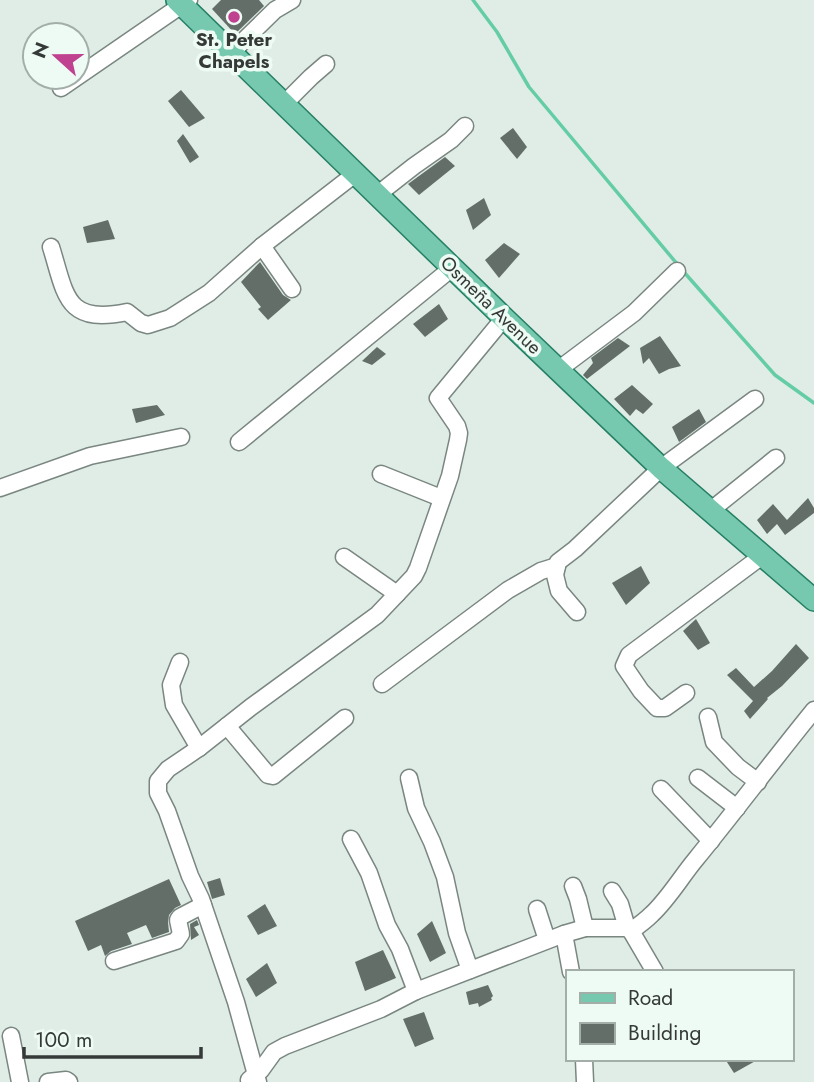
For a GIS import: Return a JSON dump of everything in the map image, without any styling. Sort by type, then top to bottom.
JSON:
[{"type":"main road","name":"Osmeña Avenue","points":[[183,2],[355,174],[661,468],[814,600]]},
{"type":"street","points":[[231,52],[275,10],[292,0]]},
{"type":"street","points":[[91,67],[183,2]]},
{"type":"street","points":[[284,104],[326,64]]},
{"type":"street","points":[[377,195],[451,140],[465,126]]},
{"type":"street","points":[[51,247],[66,295],[78,310],[84,313],[113,315],[127,312],[148,325],[170,318],[209,293],[262,246],[355,174]]},
{"type":"street","points":[[262,246],[292,289]]},
{"type":"street","points":[[239,442],[452,268]]},
{"type":"street","points":[[558,370],[634,313],[677,271]]},
{"type":"street","points":[[253,1080],[236,1002],[204,905],[158,793],[158,781],[167,769],[200,748],[377,615],[414,576],[450,476],[459,433],[438,398],[504,318]]},
{"type":"street","points":[[577,612],[559,591],[555,575],[558,562],[661,468],[755,399]]},
{"type":"street","points":[[0,488],[90,456],[181,437]]},
{"type":"street","points":[[710,511],[776,458]]},
{"type":"street","points":[[381,474],[442,498]]},
{"type":"street","points":[[686,693],[665,708],[657,708],[624,666],[629,655],[762,556]]},
{"type":"street","points":[[344,557],[397,594]]},
{"type":"street","points":[[382,684],[508,590],[541,571],[557,566]]},
{"type":"street","points":[[180,662],[171,685],[174,705],[200,748]]},
{"type":"street","points":[[253,1080],[274,1052],[381,1009],[416,991],[564,934],[585,928],[629,929],[653,914],[814,710]]},
{"type":"street","points":[[228,726],[268,775],[273,776],[345,718]]},
{"type":"street","points":[[708,718],[715,742],[738,767],[758,782]]},
{"type":"street","points":[[410,778],[416,808],[445,877],[457,933],[470,970]]},
{"type":"street","points":[[698,778],[737,808]]},
{"type":"street","points":[[662,789],[711,841]]},
{"type":"street","points":[[351,839],[369,873],[387,925],[400,949],[416,991]]},
{"type":"street","points":[[573,886],[585,928]]},
{"type":"street","points":[[612,891],[629,929],[654,970]]},
{"type":"street","points":[[114,961],[176,941],[181,934],[178,920],[180,917],[204,905]]},
{"type":"street","points":[[537,909],[547,940]]},
{"type":"street","points":[[564,934],[571,970]]},
{"type":"street","points":[[11,1036],[20,1082]]},
{"type":"street","points":[[584,1061],[585,1082]]},
{"type":"street","points":[[48,1082],[68,1082]]},
{"type":"building","points":[[221,0],[259,0],[264,6],[235,34],[212,9]]},
{"type":"building","points":[[181,90],[205,118],[189,127],[168,101]]},
{"type":"building","points":[[513,128],[527,147],[517,159],[500,138]]},
{"type":"building","points":[[183,134],[199,157],[190,163],[177,141]]},
{"type":"building","points":[[445,157],[455,166],[419,195],[408,184]]},
{"type":"building","points":[[484,198],[491,215],[473,230],[466,210]]},
{"type":"building","points":[[108,220],[115,239],[87,243],[83,227]]},
{"type":"building","points":[[504,243],[520,254],[499,278],[485,260]]},
{"type":"building","points":[[260,262],[283,295],[291,300],[268,320],[241,282]]},
{"type":"building","points":[[439,304],[448,319],[425,337],[413,324]]},
{"type":"building","points":[[660,336],[681,366],[659,374],[649,358],[643,364],[640,348]]},
{"type":"building","points":[[618,338],[630,346],[587,379],[583,375],[593,363],[591,358]]},
{"type":"building","points":[[377,347],[386,354],[372,365],[362,361]]},
{"type":"building","points":[[632,385],[653,404],[643,414],[636,409],[630,416],[614,399]]},
{"type":"building","points":[[157,405],[165,415],[136,423],[132,409]]},
{"type":"building","points":[[699,409],[706,422],[679,442],[672,427]]},
{"type":"building","points":[[808,498],[814,513],[785,535],[777,524],[767,534],[757,520],[773,504],[787,520]]},
{"type":"building","points":[[641,566],[650,583],[626,605],[612,583]]},
{"type":"building","points":[[696,619],[710,643],[698,650],[683,631]]},
{"type":"building","points":[[796,644],[809,658],[767,698],[750,719],[744,711],[753,701],[727,675],[736,668],[754,687]]},
{"type":"building","points":[[220,878],[225,895],[212,899],[207,882]]},
{"type":"building","points":[[169,879],[181,905],[169,915],[169,932],[152,938],[146,925],[127,933],[132,944],[111,951],[105,956],[101,945],[88,951],[75,921]]},
{"type":"building","points":[[265,904],[277,926],[258,935],[247,916]]},
{"type":"building","points":[[197,920],[199,925],[194,927],[199,935],[191,940],[190,924]]},
{"type":"building","points":[[432,921],[446,953],[430,962],[417,934]]},
{"type":"building","points":[[383,950],[396,978],[365,991],[355,962]]},
{"type":"building","points":[[267,963],[277,983],[256,997],[246,979]]},
{"type":"building","points":[[488,985],[492,1000],[479,1007],[478,1003],[469,1005],[466,992]]},
{"type":"building","points":[[424,1012],[434,1039],[415,1047],[403,1019]]},
{"type":"building","points":[[726,1061],[755,1061],[734,1073]]},
{"type":"waterway","points":[[473,0],[497,32],[529,87],[678,265]]},
{"type":"waterway","points":[[683,271],[775,375],[814,403]]},
{"type":"place","name":"St. Peter Chapels","points":[[234,17]]}]
